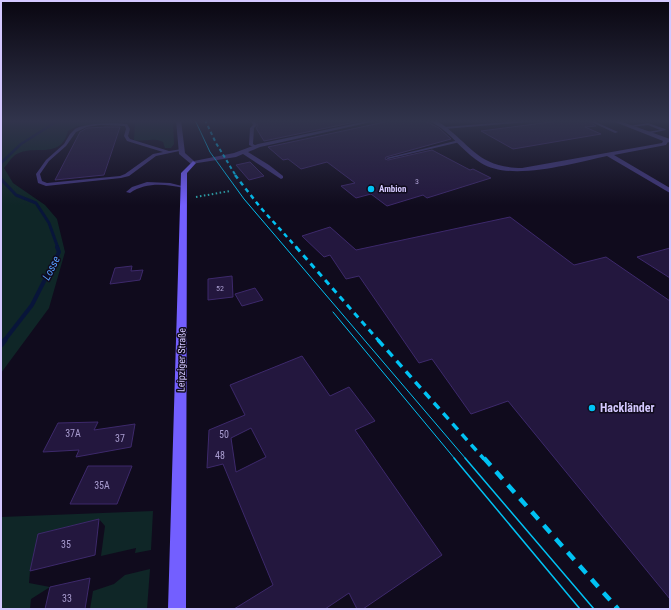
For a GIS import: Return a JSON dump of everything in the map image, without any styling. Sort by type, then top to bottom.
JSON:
[{"type":"street","points":[[182,150],[182,154],[193,163],[236,155],[252,148]]},
{"type":"street","points":[[467,148],[478,159],[492,166],[505,170],[522,170],[639,148]]},
{"type":"street","points":[[244,152],[268,166],[281,177]]},
{"type":"street","points":[[608,154],[670,191]]},
{"type":"street","name":"Leipziger Straße","points":[[177,609],[184,173],[193,163]]},
{"type":"lane","points":[[60,148],[44,161],[38,174],[40,182],[46,186],[104,180],[127,175],[149,159],[167,152],[182,150]]},
{"type":"lane","points":[[156,148],[167,152]]},
{"type":"lane","points":[[388,158],[428,148]]},
{"type":"lane","points":[[128,192],[134,187],[157,183],[170,183],[184,187]]},
{"type":"path","points":[[196,197],[230,191]]},
{"type":"green space","points":[[1,148],[53,148],[21,152],[14,156],[4,168],[13,183],[45,205],[57,219],[65,252],[49,308],[1,373]]},
{"type":"green space","points":[[153,511],[151,550],[135,553],[136,548],[101,556],[105,526],[99,519],[39,534],[30,571],[29,583],[50,587],[31,599],[30,609],[1,609],[1,517]]},
{"type":"green space","points":[[150,569],[147,609],[90,609],[93,591],[114,584],[125,575]]},
{"type":"building","points":[[71,148],[113,148],[104,175],[55,180]]},
{"type":"building","points":[[270,148],[417,148],[386,157],[385,159],[388,160],[432,150],[470,170],[473,169],[491,178],[427,198],[423,195],[387,206],[371,194],[356,198],[341,186],[355,183],[327,162],[301,169],[288,159],[283,160]]},
{"type":"building","points":[[250,162],[264,176],[249,180],[236,165]]},
{"type":"building","name":"Hackländer","points":[[510,217],[574,265],[606,257],[670,301],[670,599],[508,401],[471,414],[432,359],[419,363],[359,276],[346,279],[330,255],[324,257],[302,236],[330,227],[356,250]]},
{"type":"building","points":[[670,248],[670,278],[637,257]]},
{"type":"building","points":[[132,266],[131,271],[143,270],[140,280],[110,284],[115,268]]},
{"type":"building","points":[[232,276],[233,297],[208,300],[208,279]]},
{"type":"building","points":[[255,288],[263,300],[242,306],[235,294]]},
{"type":"building","points":[[302,356],[330,396],[349,387],[375,421],[355,430],[442,555],[363,609],[357,609],[349,593],[325,609],[234,609],[273,585],[223,464],[207,468],[209,430],[245,415],[230,385]],"holes":[[[251,428],[266,457],[236,472],[231,438]]]},
{"type":"building","points":[[98,422],[94,430],[135,424],[131,447],[76,457],[79,450],[43,452],[58,423]]},
{"type":"building","points":[[88,466],[132,466],[117,504],[70,504]]},
{"type":"building","points":[[99,519],[95,555],[30,571],[38,534]]},
{"type":"building","points":[[90,578],[85,609],[45,609],[50,587]]},
{"type":"waterway","name":"Losse","points":[[1,163],[16,148]]},
{"type":"waterway","name":"Losse","points":[[1,179],[16,195],[36,203],[49,223],[58,248]]},
{"type":"waterway","name":"Losse","points":[[4,341],[32,305],[59,252],[57,247]]},
{"type":"waterway","name":"Losse","points":[[1,345],[5,340]]},
{"type":"tram line","points":[[208,148],[244,199],[466,459]]},
{"type":"tram line","points":[[333,312],[455,459]]},
{"type":"tram line","points":[[454,458],[580,609]]},
{"type":"tram line","points":[[465,458],[594,609]]},
{"type":"railway","points":[[219,148],[236,176]]},
{"type":"railway","points":[[235,175],[260,207],[297,248]]},
{"type":"railway","points":[[296,247],[379,341]]},
{"type":"railway","points":[[378,340],[484,459]]},
{"type":"railway","points":[[484,458],[618,609]]},
{"type":"place","name":"Ambion","points":[[371,189]]},
{"type":"place","name":"Hackländer","points":[[592,408]]}]
